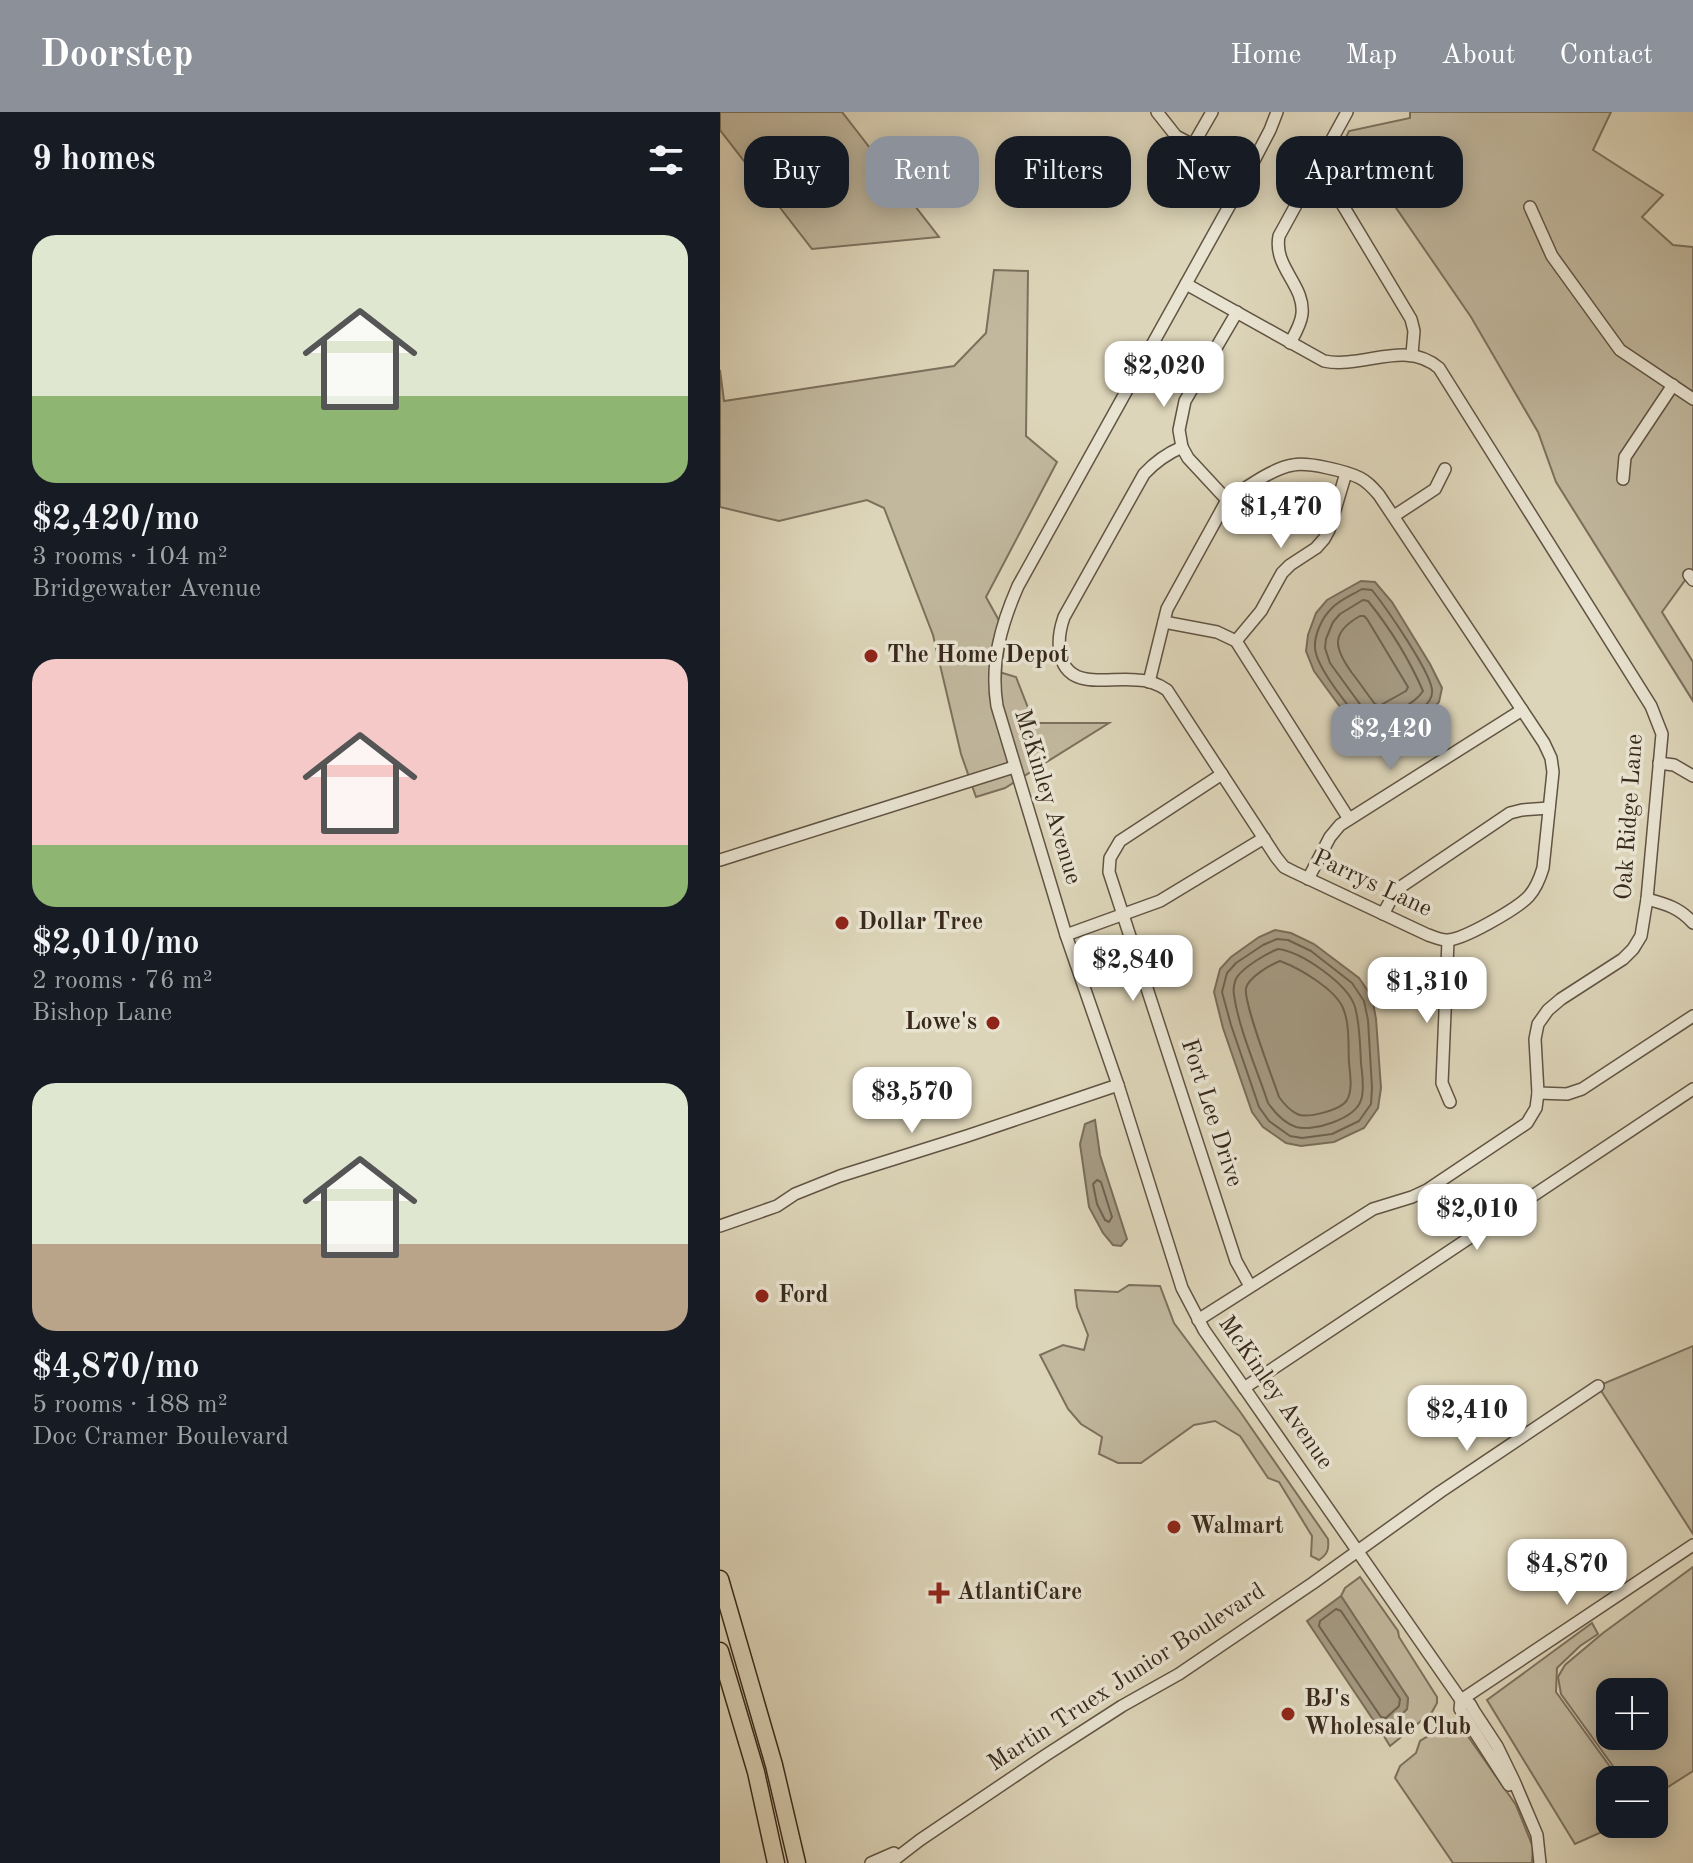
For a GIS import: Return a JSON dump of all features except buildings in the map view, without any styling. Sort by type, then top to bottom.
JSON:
[{"type":"highway","points":[[720,1579],[774,1765],[798,1861]]},
{"type":"highway","points":[[720,1651],[756,1772],[776,1863]]},
{"type":"street","points":[[1157,112],[1176,136]]},
{"type":"street","points":[[1198,136],[1212,112]]},
{"type":"street","name":"McKinley Avenue","points":[[1260,147],[1277,112]]},
{"type":"street","points":[[1334,136],[1347,112]]},
{"type":"street","points":[[1530,207],[1552,256],[1609,337],[1628,356],[1693,399]]},
{"type":"street","name":"McKinley Avenue","points":[[1228,208],[1018,586],[1005,618],[997,652],[995,692],[999,718],[1066,935],[1118,1085],[1182,1288],[1198,1320],[1244,1388],[1461,1700],[1460,1709],[1530,1819],[1537,1835],[1540,1863]]},
{"type":"street","points":[[1290,343],[1301,321],[1302,303],[1280,259],[1278,242],[1294,208]]},
{"type":"street","points":[[1186,284],[1320,359],[1336,363],[1412,354],[1414,328],[1411,319],[1344,208]]},
{"type":"street","points":[[1182,447],[1166,455],[1144,474],[1064,617],[1059,632],[1060,657],[1065,668],[1081,679],[1149,682],[1167,609],[1227,500],[1188,458],[1179,430],[1185,401],[1237,312]]},
{"type":"street","name":"Oak Ridge Lane","points":[[1198,1320],[1373,1209],[1427,1190],[1521,1129],[1536,1108],[1535,1039],[1538,1024],[1554,1005],[1623,959],[1641,936],[1662,734],[1651,706],[1443,372],[1431,361],[1412,354]]},
{"type":"street","points":[[1623,479],[1625,457],[1673,385]]},
{"type":"street","name":"Parrys Lane","points":[[1149,682],[1167,690],[1284,867],[1428,935],[1448,941],[1471,933],[1517,906],[1529,897],[1538,883],[1543,868],[1553,772],[1551,758],[1372,486],[1346,473],[1293,465],[1278,470],[1227,500]]},
{"type":"street","points":[[1394,516],[1435,489],[1445,469]]},
{"type":"street","points":[[1236,641],[1261,611],[1282,573],[1324,539],[1346,473]]},
{"type":"street","points":[[1164,622],[1217,632],[1236,641],[1349,819]]},
{"type":"street","points":[[1308,879],[1330,837],[1340,825],[1522,710]]},
{"type":"street","points":[[1659,763],[1674,765],[1693,776]]},
{"type":"street","points":[[720,860],[1014,767]]},
{"type":"street","name":"Fort Lee Drive","points":[[1222,774],[1120,841],[1110,858],[1109,872],[1236,1261],[1250,1286]]},
{"type":"street","points":[[1383,914],[1402,886],[1510,813],[1549,808]]},
{"type":"street","points":[[1066,935],[1175,894],[1264,838]]},
{"type":"street","points":[[1647,899],[1684,912],[1693,923]]},
{"type":"street","points":[[1448,941],[1442,1083],[1450,1102]]},
{"type":"street","points":[[1538,1093],[1567,1094],[1582,1089],[1693,1016]]},
{"type":"street","points":[[720,1226],[777,1206],[795,1194],[840,1176],[1118,1085]]},
{"type":"street","points":[[1244,1388],[1693,1089]]},
{"type":"street","name":"Martin Truex Junior Boulevard","points":[[883,1862],[1122,1706],[1186,1669],[1429,1499],[1598,1386]]},
{"type":"street","points":[[1461,1700],[1693,1545]]},
{"type":"shaded area","points":[[720,112],[842,112],[865,142],[865,208],[916,208],[939,237],[812,249],[780,208],[849,208],[849,136],[744,136],[744,161],[720,130]]},
{"type":"shaded area","points":[[1410,112],[1611,112],[1593,150],[1663,195],[1642,217],[1673,245],[1693,247],[1693,573],[1662,612],[1693,662],[1693,701],[1556,482],[1538,432],[1471,317],[1396,208],[1463,208],[1463,136],[1347,136],[1349,131],[1410,118]]},
{"type":"shaded area","points":[[994,270],[1028,271],[1026,436],[1057,462],[986,597],[1002,626],[996,671],[1016,677],[1034,723],[1109,723],[1005,788],[976,797],[961,754],[933,635],[884,508],[867,500],[779,521],[720,507],[720,370],[724,401],[954,366],[986,333]]},
{"type":"shaded area","points":[[1129,1285],[1160,1286],[1174,1323],[1328,1539],[1327,1551],[1319,1560],[1311,1556],[1312,1536],[1279,1482],[1268,1478],[1240,1436],[1215,1421],[1194,1425],[1141,1463],[1118,1463],[1099,1454],[1102,1437],[1081,1424],[1068,1409],[1040,1355],[1063,1345],[1084,1350],[1088,1335],[1077,1307],[1075,1290],[1118,1292]]},
{"type":"shaded area","points":[[1693,1346],[1693,1534],[1598,1386]]},
{"type":"shaded area","points":[[1693,1567],[1693,1771],[1668,1787],[1668,1766],[1613,1766],[1601,1750],[1668,1750],[1668,1678],[1596,1678],[1596,1743],[1561,1694],[1558,1677],[1565,1665]]},
{"type":"shaded area","points":[[1360,1577],[1398,1631],[1437,1697],[1432,1712],[1390,1746],[1382,1733],[1407,1709],[1408,1698],[1341,1596],[1345,1588]]},
{"type":"shaded area","points":[[1592,1623],[1598,1634],[1557,1668],[1556,1692],[1609,1766],[1596,1766],[1596,1835],[1575,1844],[1487,1700]]},
{"type":"shaded area","points":[[1448,1724],[1467,1735],[1516,1805],[1533,1847],[1532,1863],[1453,1863],[1395,1778],[1400,1766],[1416,1753],[1420,1741]]},
{"type":"water","points":[[1361,581],[1375,582],[1392,602],[1442,688],[1439,702],[1428,714],[1385,737],[1369,738],[1359,733],[1314,671],[1306,651],[1316,613],[1327,600]]},
{"type":"water","points":[[1275,930],[1291,933],[1314,944],[1359,978],[1372,997],[1381,1088],[1378,1108],[1364,1128],[1334,1142],[1301,1146],[1286,1143],[1263,1127],[1252,1112],[1223,1028],[1214,992],[1220,969],[1259,937]]},
{"type":"water","points":[[1095,1120],[1100,1155],[1127,1239],[1121,1246],[1113,1245],[1103,1233],[1089,1207],[1080,1144],[1085,1124]]},
{"type":"water","points":[[1341,1596],[1408,1698],[1407,1709],[1382,1733],[1307,1621]]},
{"type":"place","name":"The Home Depot","points":[[871,656]]},
{"type":"place","name":"Dollar Tree","points":[[842,923]]},
{"type":"place","name":"Lowe's","points":[[993,1023]]},
{"type":"place","name":"Ford","points":[[762,1296]]},
{"type":"place","name":"Walmart","points":[[1174,1527]]},
{"type":"place","name":"AtlantiCare","points":[[939,1593]]},
{"type":"place","name":"BJ's Wholesale Club","points":[[1288,1714]]}]
